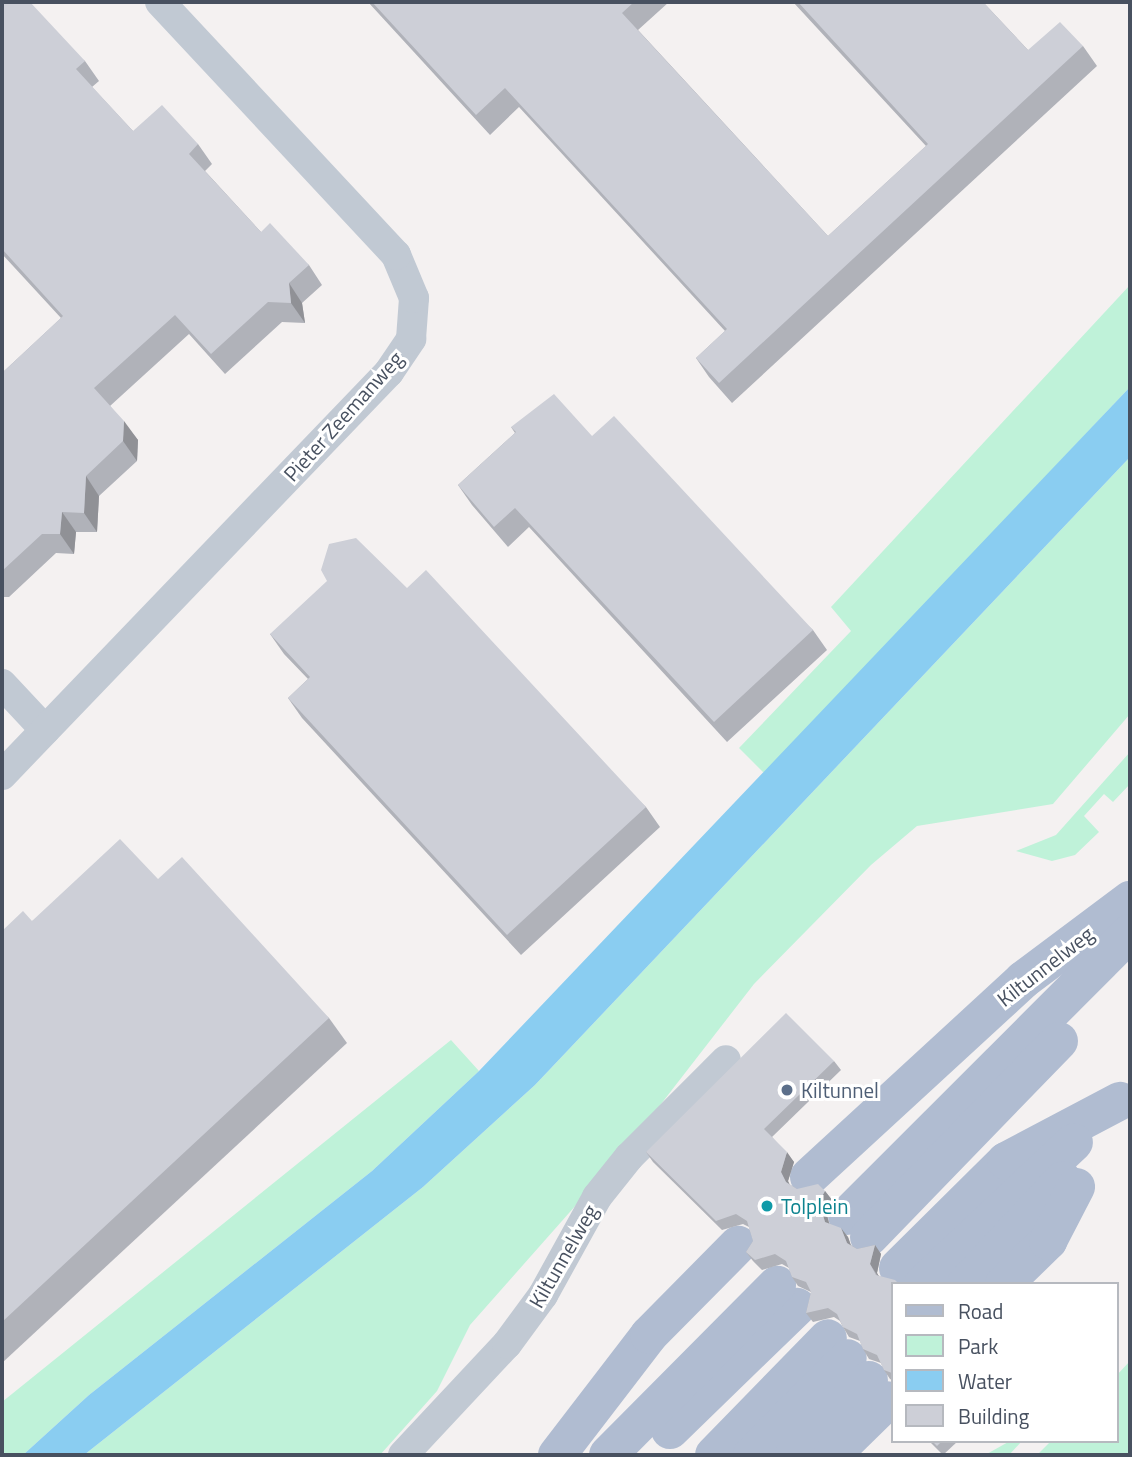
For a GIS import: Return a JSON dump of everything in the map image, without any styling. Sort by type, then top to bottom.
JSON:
[{"type":"main road","name":"Kiltunnelweg","points":[[838,1206],[1023,980],[1130,900]]},
{"type":"main road","name":"Kiltunnelweg","points":[[838,1206],[988,1038],[1130,915]]},
{"type":"main road","name":"Kiltunnelweg","points":[[838,1206],[1130,933]]},
{"type":"main road","points":[[838,1206],[1066,1033],[1130,956]]},
{"type":"main road","points":[[911,1276],[1125,1095]]},
{"type":"main road","points":[[968,1282],[1059,1186],[1125,1095]]},
{"type":"main road","points":[[1006,1282],[1048,1241],[1125,1095]]},
{"type":"main road","points":[[557,1455],[649,1335],[767,1275]]},
{"type":"main road","points":[[580,1455],[667,1353],[767,1275]]},
{"type":"main road","points":[[607,1455],[767,1275]]},
{"type":"main road","points":[[643,1455],[767,1275]]},
{"type":"main road","points":[[714,1455],[858,1369]]},
{"type":"main road","points":[[752,1455],[858,1369]]},
{"type":"main road","points":[[794,1455],[858,1369]]},
{"type":"main road","points":[[832,1455],[858,1369]]},
{"type":"street","name":"Pieter Zeemanweg","points":[[2,775],[388,372],[411,339],[414,298],[396,255],[160,2]]},
{"type":"street","points":[[2,684],[45,730]]},
{"type":"street","name":"Kiltunnelweg","points":[[403,1455],[507,1344],[543,1295],[597,1197],[629,1157],[726,1060]]},
{"type":"green space","points":[[1130,285],[1130,387],[765,774],[739,748],[851,631],[831,607]]},
{"type":"green space","points":[[1130,457],[1130,714],[1053,804],[917,826],[871,865],[754,984],[630,1144],[470,1325],[437,1391],[380,1455],[84,1455],[423,1187],[535,1085]]},
{"type":"green space","points":[[1130,752],[1130,784],[1113,802],[1104,794],[1084,816],[1099,832],[1075,855],[1052,861],[1016,851],[1056,835]]},
{"type":"green space","points":[[451,1040],[479,1071],[372,1171],[89,1395],[23,1455],[2,1455],[2,1402]]},
{"type":"green space","points":[[1130,1361],[1130,1455],[1037,1455],[1049,1443],[1118,1443],[1118,1374]]},
{"type":"green space","points":[[1006,1443],[1020,1443],[1009,1455],[985,1455]]},
{"type":"water","points":[[1130,387],[1130,457],[535,1085],[423,1187],[84,1455],[23,1455],[89,1395],[372,1171],[479,1071]]},
{"type":"building","points":[[2,2],[30,2],[85,61],[76,69],[133,131],[162,105],[198,144],[189,154],[261,232],[270,223],[309,265],[289,283],[291,303],[268,302],[211,354],[175,315],[94,388],[124,421],[123,441],[86,476],[84,513],[62,512],[60,534],[42,534],[2,571],[2,373],[63,316],[2,249]]},
{"type":"building","points":[[372,2],[634,2],[622,13],[828,236],[928,144],[798,2],[983,2],[1028,50],[1060,22],[1083,46],[719,383],[696,358],[727,329],[505,88],[476,115]]},
{"type":"building","points":[[554,394],[592,436],[614,416],[813,630],[714,722],[515,508],[494,527],[458,485],[516,432],[511,427]]},
{"type":"building","points":[[356,538],[407,588],[426,570],[646,807],[507,935],[288,698],[310,677],[270,634],[327,581],[321,570],[329,544]]},
{"type":"building","points":[[120,839],[158,879],[182,857],[329,1018],[2,1322],[2,931],[23,911],[32,921]]},
{"type":"building","name":"Tolplein","points":[[786,1013],[834,1061],[764,1129],[787,1152],[781,1172],[786,1182],[797,1189],[818,1184],[825,1191],[819,1202],[825,1222],[841,1228],[847,1243],[857,1249],[875,1245],[870,1264],[876,1275],[897,1282],[890,1282],[890,1372],[884,1370],[877,1355],[863,1349],[857,1334],[843,1327],[837,1314],[828,1308],[806,1313],[811,1292],[806,1282],[792,1277],[786,1261],[775,1254],[755,1260],[746,1252],[753,1241],[747,1221],[736,1214],[716,1221],[646,1152]]},
{"type":"place","name":"Kiltunnel","points":[[787,1090]]},
{"type":"place","name":"Tolplein","points":[[767,1206]]}]
